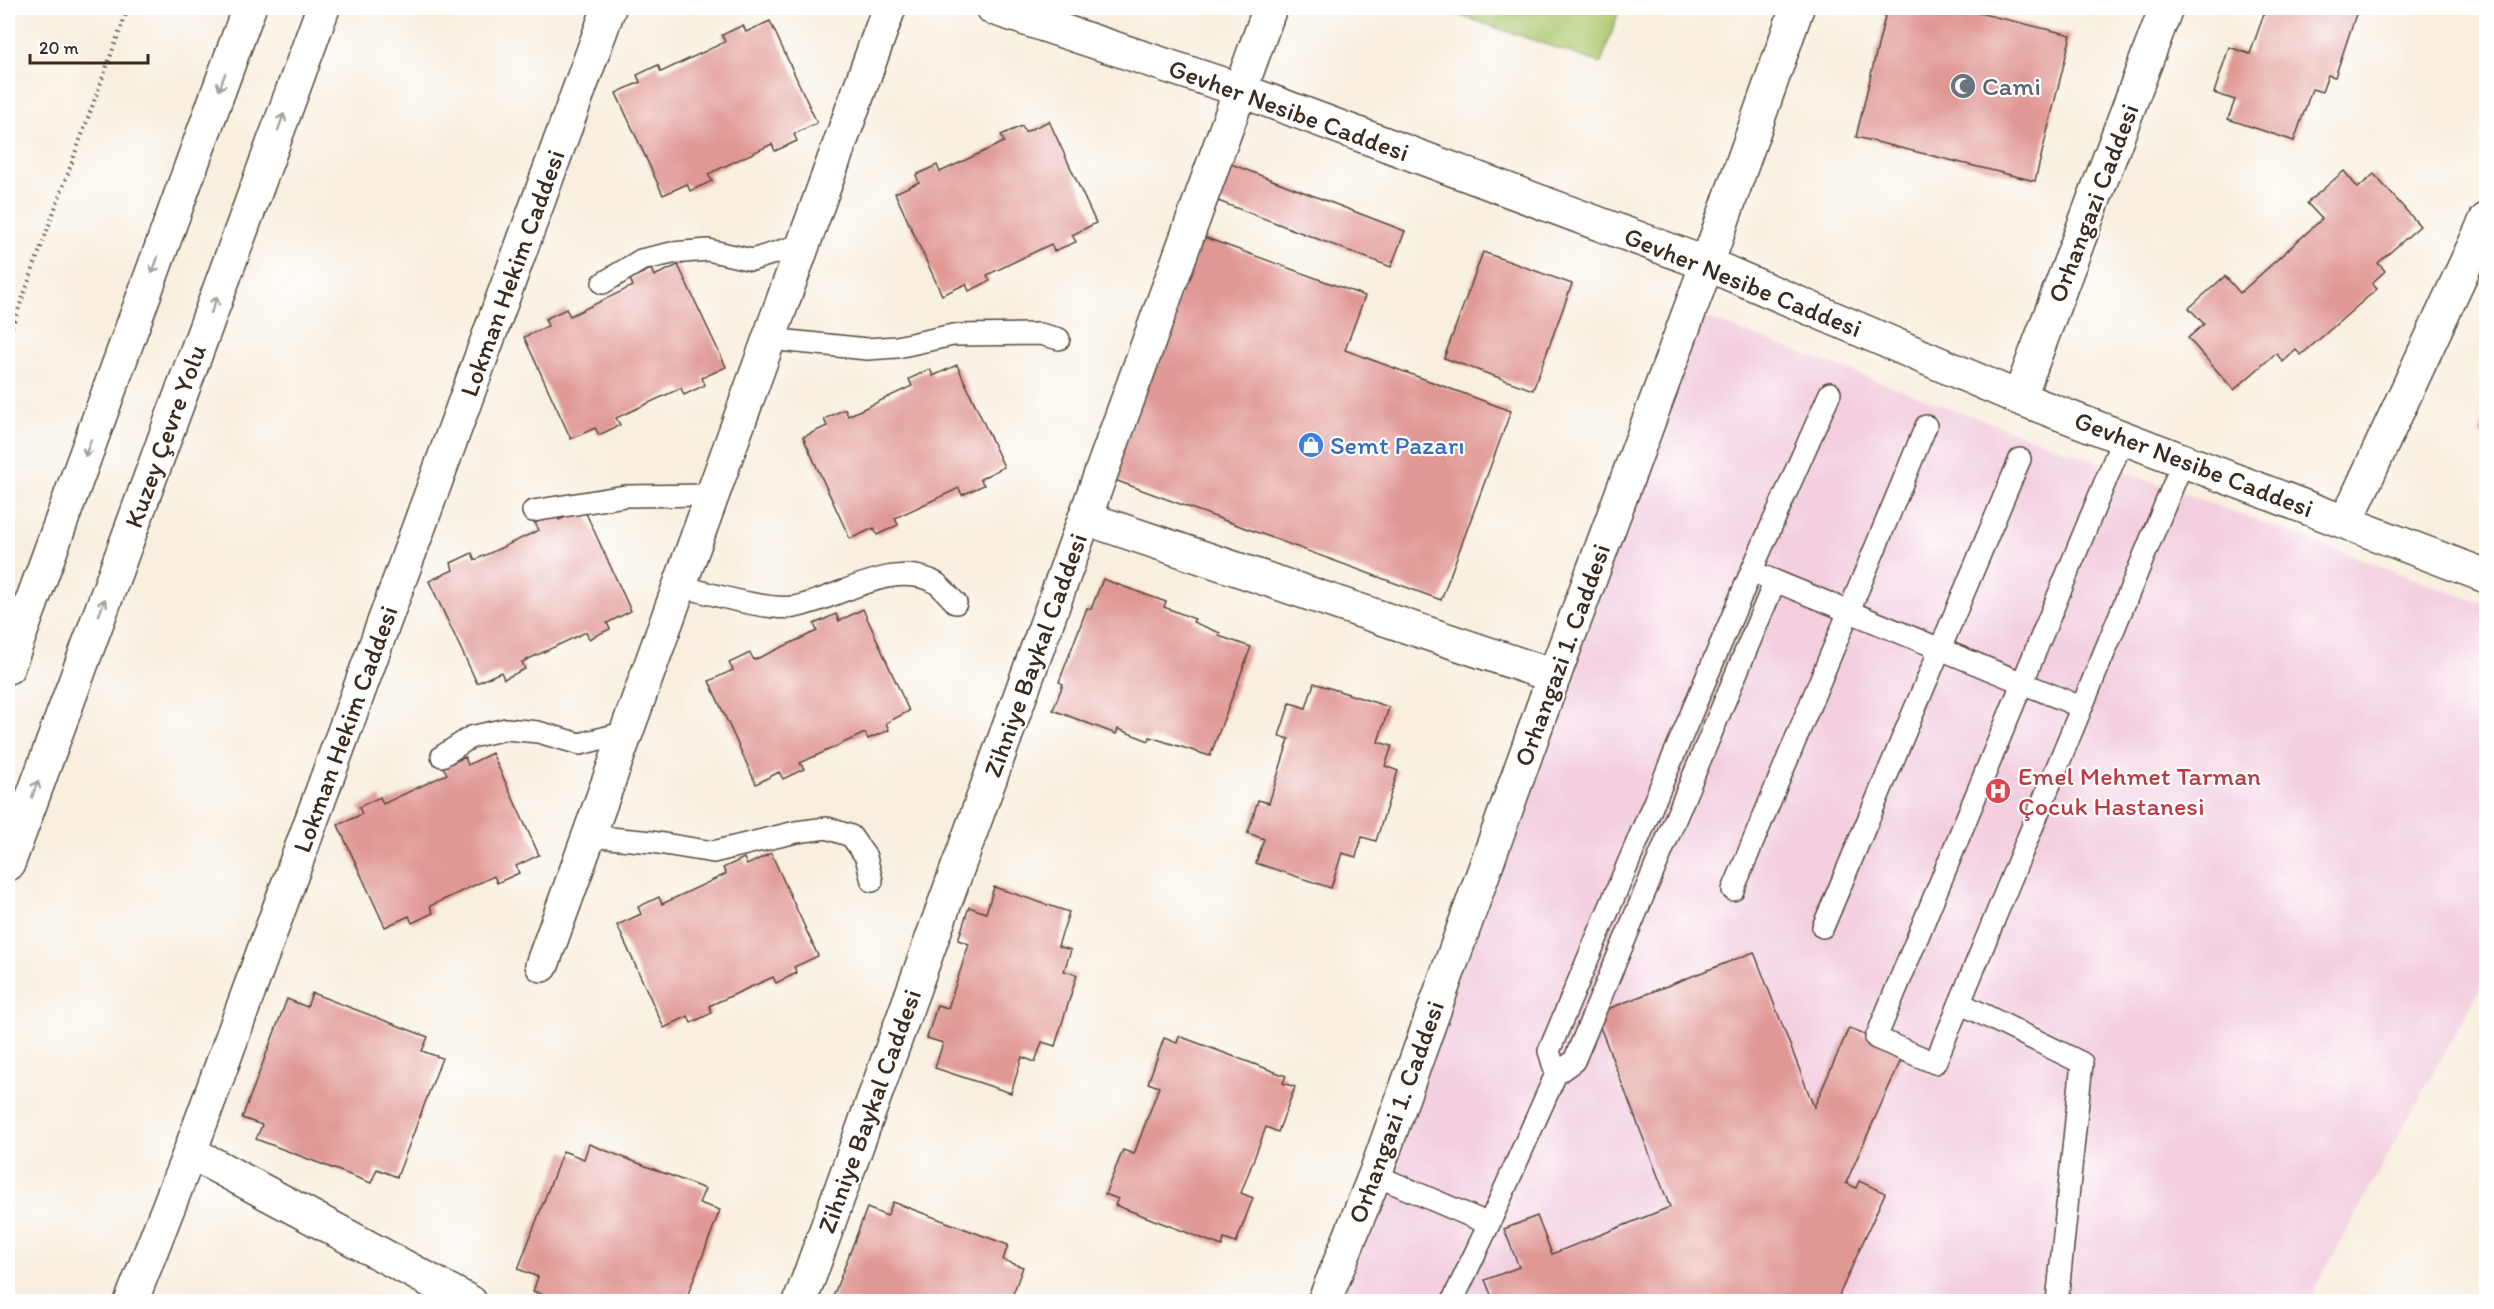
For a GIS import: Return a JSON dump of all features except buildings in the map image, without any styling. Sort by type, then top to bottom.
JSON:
[{"type":"main road","points":[[8,667],[249,8]]},
{"type":"main road","name":"Kuzey Çevre Yolu","points":[[8,864],[323,8]]},
{"type":"main road","name":"Lokman Hekim Caddesi","points":[[131,1302],[190,1152],[609,8]]},
{"type":"main road","points":[[542,965],[888,8]]},
{"type":"main road","name":"Gevher Nesibe Caddesi","points":[[993,8],[1240,90],[1707,264],[2019,398],[2124,436],[2487,576]]},
{"type":"main road","name":"Zihniye Baykal Caddesi","points":[[800,1302],[1270,8]]},
{"type":"main road","name":"Orhangazi 1. Caddesi","points":[[1324,1302],[1375,1175],[1554,676],[1707,264],[1797,8]]},
{"type":"main road","name":"Orhangazi Caddesi","points":[[2019,398],[2166,8]]},
{"type":"main road","points":[[2346,522],[2487,220]]},
{"type":"main road","points":[[1084,518],[1554,676]]},
{"type":"main road","points":[[190,1152],[470,1302]]},
{"type":"lane","points":[[603,283],[641,260],[672,253],[708,250],[752,260],[803,243]]},
{"type":"lane","points":[[769,339],[867,349],[897,347],[953,336],[1040,334],[1059,339]]},
{"type":"lane","points":[[1556,1074],[1550,1051],[1751,572],[1830,393]]},
{"type":"lane","points":[[1733,890],[1926,426]]},
{"type":"lane","points":[[2124,436],[1876,1038],[1935,1063],[2184,459]]},
{"type":"lane","points":[[1823,927],[2020,459]]},
{"type":"lane","points":[[533,511],[625,496],[713,495]]},
{"type":"lane","points":[[1751,572],[2081,707]]},
{"type":"lane","points":[[680,586],[768,605],[793,607],[878,580],[909,575],[936,584],[956,603]]},
{"type":"lane","points":[[1452,1302],[1556,1074],[1574,1061],[1775,581]]},
{"type":"lane","points":[[442,756],[471,737],[506,729],[538,732],[580,744],[627,732]]},
{"type":"lane","points":[[589,836],[652,842],[713,852],[796,832],[827,828],[851,836],[866,857],[872,881]]},
{"type":"lane","points":[[1960,1003],[2082,1063],[2057,1302]]},
{"type":"lane","points":[[1375,1175],[1489,1224]]},
{"type":"path","points":[[8,338],[128,8]]},
{"type":"shaded area","name":"Emel Mehmet Tarman Çocuk Hastanesi","points":[[1687,311],[2486,605],[2486,977],[2308,1301],[1321,1302]]},
{"type":"green space","points":[[1438,8],[1620,8],[1601,63]]},
{"type":"place","name":"Cami","points":[[1963,86]]},
{"type":"place","name":"Semt Pazarı","points":[[1311,445]]},
{"type":"place","name":"Emel Mehmet Tarman Çocuk Hastanesi","points":[[1998,791]]}]
